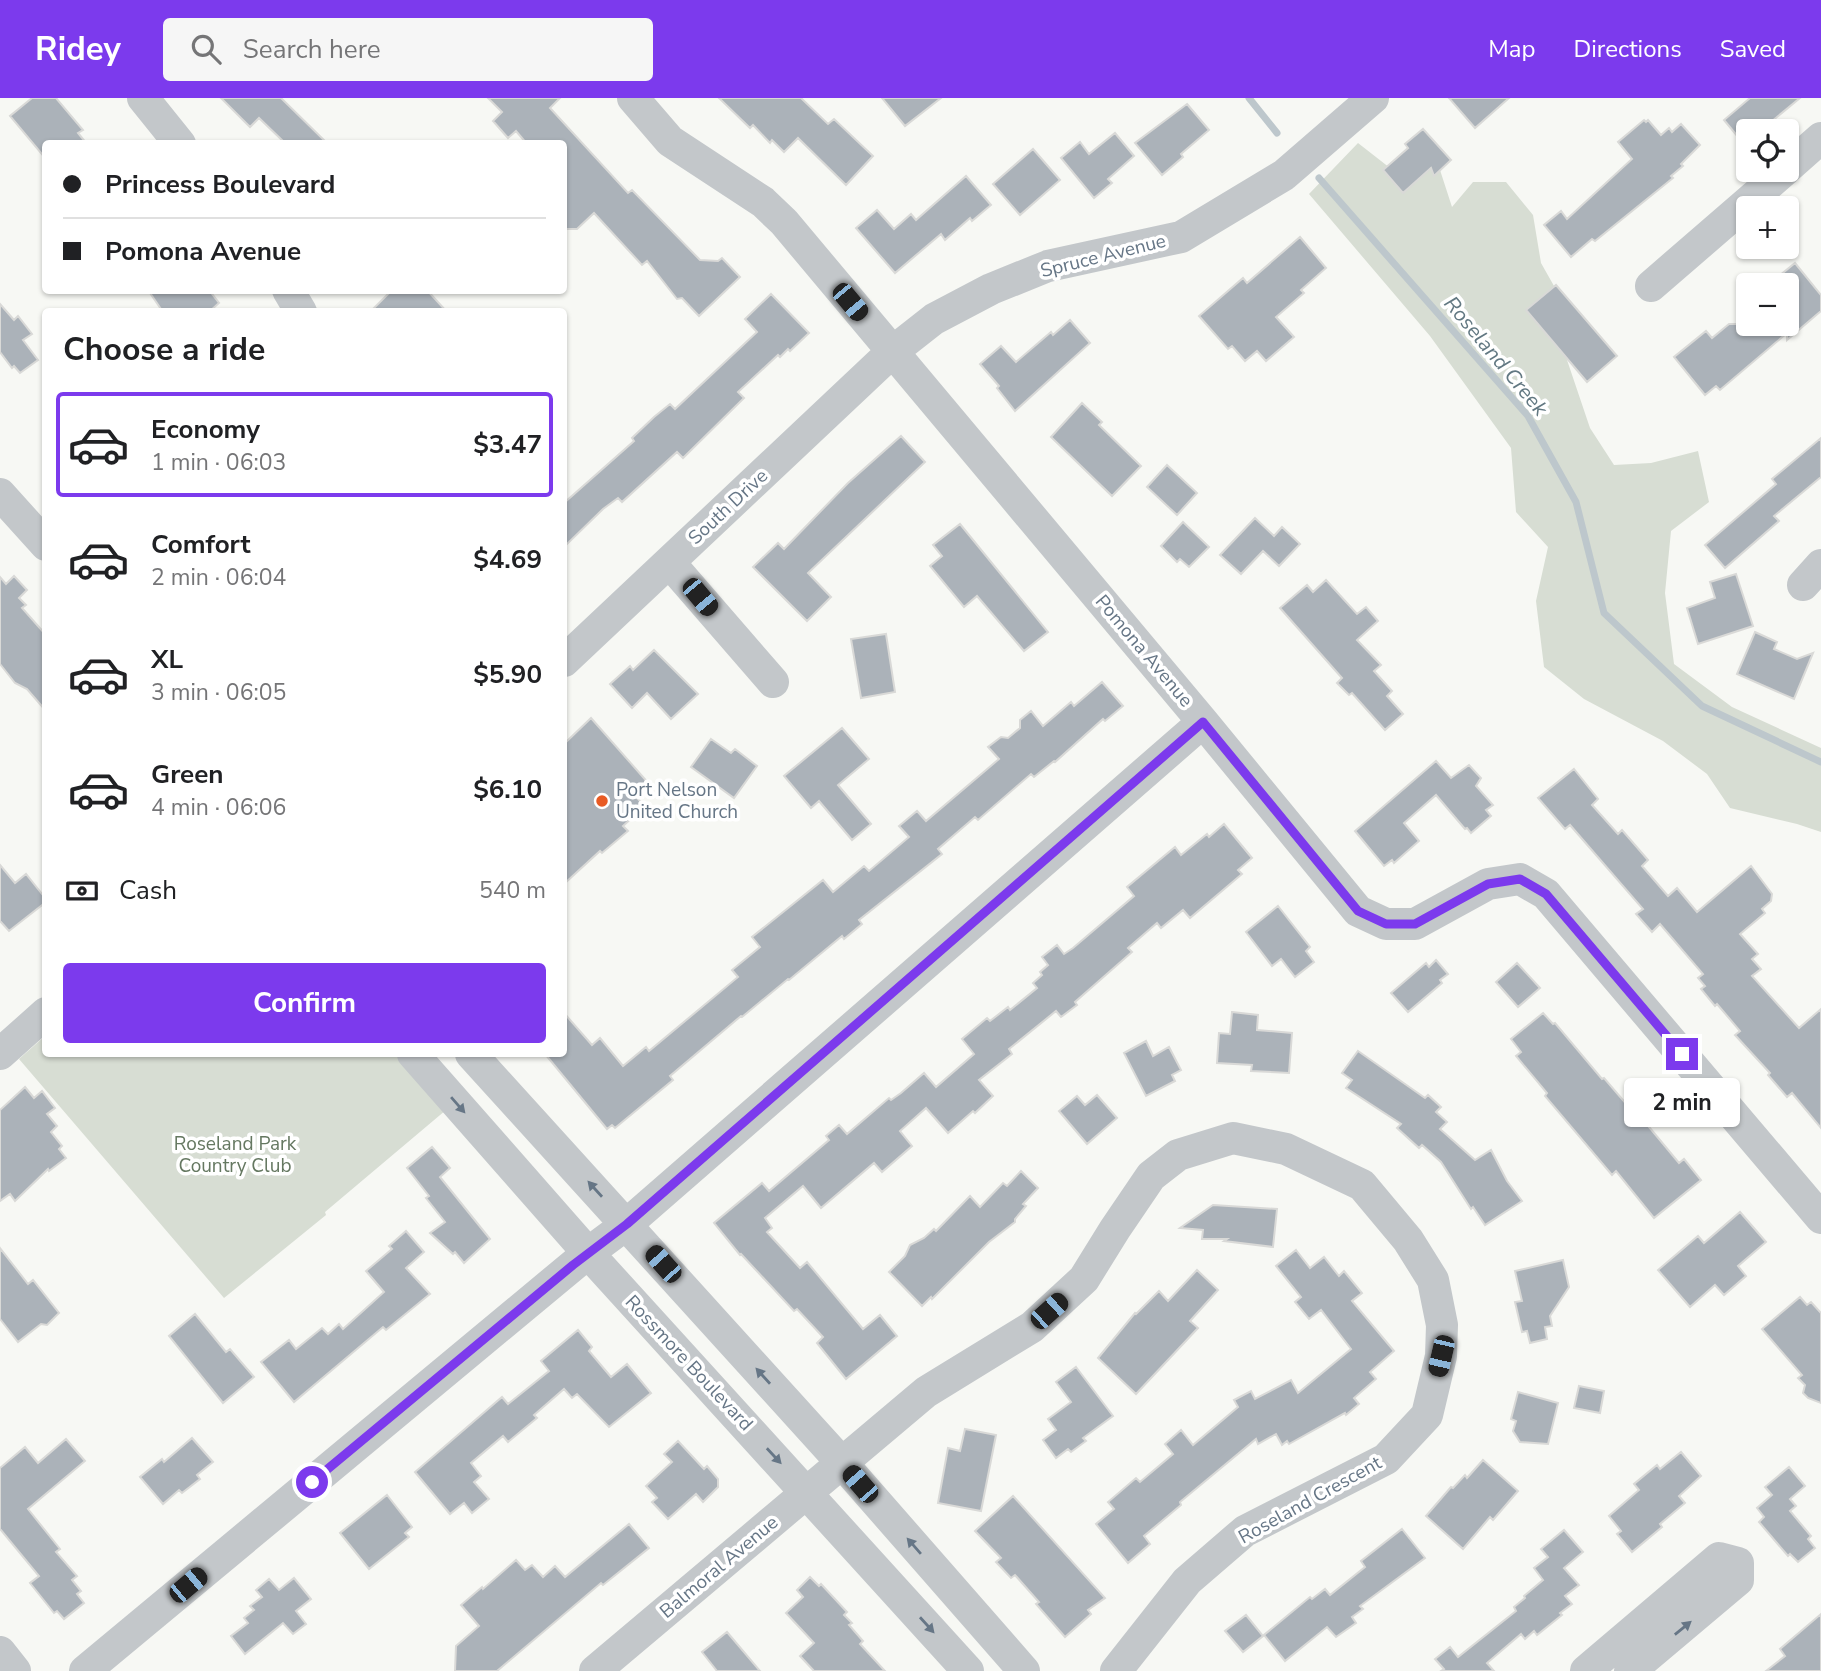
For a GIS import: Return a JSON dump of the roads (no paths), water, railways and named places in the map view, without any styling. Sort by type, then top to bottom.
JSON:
[{"type":"street","points":[[143,98],[177,140]]},
{"type":"street","name":"Pomona Avenue","points":[[632,98],[670,141],[752,195],[784,222],[1358,911],[1386,924],[1415,924],[1488,884],[1520,879],[1546,894],[1821,1218]]},
{"type":"street","name":"Spruce Avenue","points":[[892,352],[933,319],[991,289],[1048,266],[1181,237],[1284,175],[1373,98]]},
{"type":"street","points":[[1799,157],[1821,138]]},
{"type":"street","points":[[1651,286],[1771,182]]},
{"type":"street","name":"South Drive","points":[[570,643],[668,562],[892,352]]},
{"type":"street","points":[[0,494],[42,541]]},
{"type":"street","points":[[668,562],[773,682]]},
{"type":"street","points":[[85,1671],[588,1253],[627,1224],[1203,722]]},
{"type":"street","points":[[0,1054],[42,1017]]},
{"type":"street","name":"Rossmore Boulevard","points":[[416,1057],[588,1253],[968,1671]]},
{"type":"street","points":[[474,1057],[842,1463],[1024,1671]]},
{"type":"street","name":"Roseland Crescent","points":[[842,1463],[926,1392],[1032,1327],[1076,1287],[1084,1279],[1151,1176],[1178,1155],[1233,1138],[1286,1149],[1362,1185],[1408,1240],[1433,1280],[1442,1325],[1441,1346],[1427,1415],[1386,1460],[1245,1531],[1187,1581],[1116,1671]]},
{"type":"street","name":"Balmoral Avenue","points":[[595,1671],[842,1463]]},
{"type":"street","points":[[1586,1671],[1719,1558],[1738,1563],[1738,1580],[1630,1671]]},
{"type":"street","points":[[0,1652],[15,1671]]},
{"type":"waterway","name":"Roseland Creek","points":[[1249,98],[1277,133]]},
{"type":"waterway","name":"Roseland Creek","points":[[1319,178],[1528,416],[1576,502],[1604,613],[1702,706],[1821,762]]},
{"type":"place","name":"Port Nelson United Church","points":[[602,801]]},
{"type":"park label","name":"Roseland Park Country Club","points":[[235,1155]]}]
